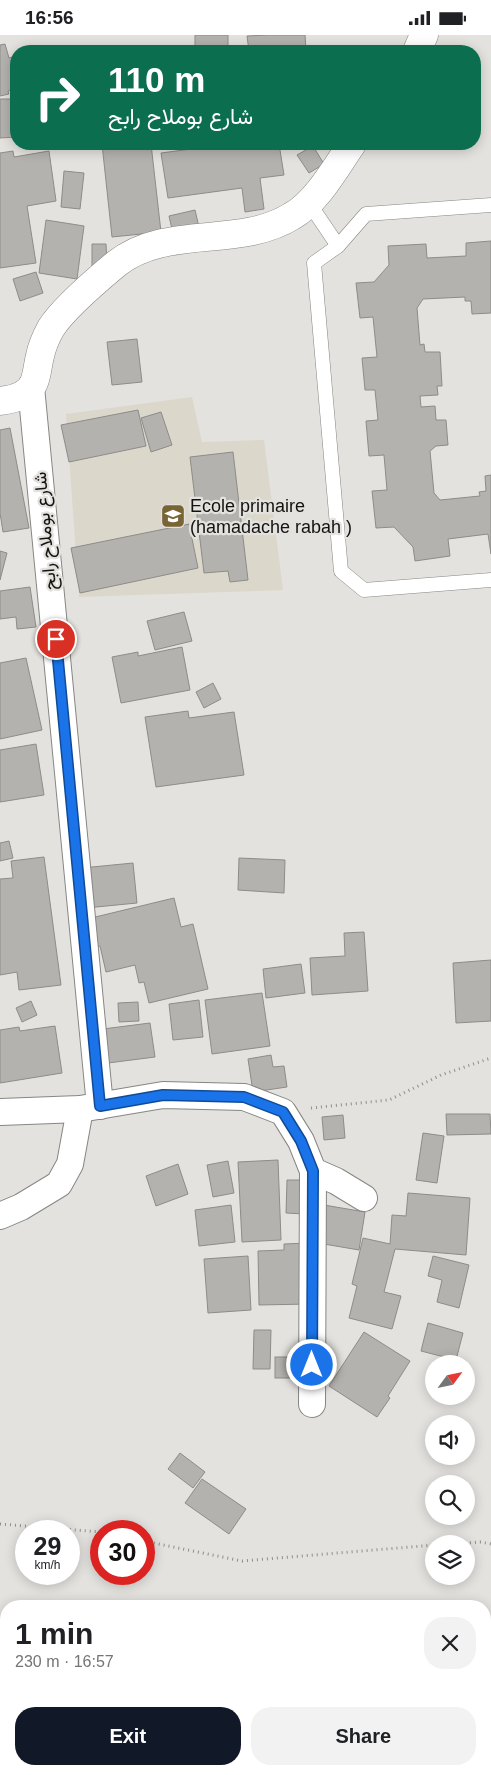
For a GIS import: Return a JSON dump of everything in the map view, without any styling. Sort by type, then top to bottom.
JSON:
[{"type":"street","name":"شارع بوملاح رابح","points":[[0,1216],[21,1207],[59,1184],[70,1164],[90,1107],[32,387],[35,381],[39,357],[51,328],[61,315],[117,264],[133,253],[150,246],[168,242],[258,230],[276,225],[294,215],[309,203],[348,150]]},
{"type":"street","points":[[0,401],[20,396],[32,387]]},
{"type":"street","points":[[0,1112],[90,1107],[163,1095],[244,1097],[283,1112],[301,1141],[313,1171],[312,1404]]},
{"type":"street","points":[[313,1171],[336,1181],[364,1197]]},
{"type":"lane","points":[[309,203],[338,246]]},
{"type":"lane","points":[[491,205],[366,214],[338,246],[314,263],[341,571],[364,590],[491,580]]},
{"type":"path","points":[[283,1112],[389,1100],[441,1075],[491,1058]]},
{"type":"path","points":[[0,1524],[90,1531]]},
{"type":"path","points":[[475,1542],[491,1544]]},
{"type":"path","points":[[155,1543],[242,1561],[425,1546]]},
{"type":"shaded area","name":"Ecole primaire (hamadache rabah )","points":[[192,397],[202,442],[264,440],[283,590],[79,597],[66,414]]},
{"type":"building","points":[[195,35],[228,35],[228,45],[195,45]]},
{"type":"building","points":[[305,35],[306,45],[248,45],[247,36]]},
{"type":"building","points":[[5,44],[10,58],[10,90],[8,91],[9,94],[0,96],[0,45]]},
{"type":"building","points":[[0,99],[10,99],[10,137],[0,138]]},
{"type":"building","points":[[103,150],[152,150],[161,232],[112,237]]},
{"type":"building","points":[[184,150],[280,150],[284,175],[260,178],[264,209],[245,212],[242,188],[168,198],[161,153]]},
{"type":"building","points":[[306,150],[315,150],[324,164],[309,173],[297,155]]},
{"type":"building","points":[[13,151],[14,157],[49,151],[56,201],[27,206],[36,263],[0,268],[0,153]]},
{"type":"building","points":[[64,171],[84,173],[80,209],[61,207]]},
{"type":"building","points":[[195,210],[199,227],[173,234],[169,216]]},
{"type":"building","points":[[46,220],[84,226],[77,279],[39,273]]},
{"type":"building","points":[[491,241],[491,313],[472,314],[471,301],[465,301],[465,297],[423,299],[417,308],[420,345],[424,344],[425,352],[440,352],[442,386],[437,386],[438,395],[420,396],[421,407],[435,406],[436,420],[446,420],[448,445],[436,446],[430,451],[434,493],[440,500],[480,496],[479,492],[486,491],[485,476],[491,475],[491,554],[488,534],[448,539],[450,556],[415,561],[413,547],[394,527],[376,528],[372,491],[387,490],[384,455],[369,456],[366,421],[378,420],[375,390],[365,390],[362,358],[377,357],[373,317],[360,318],[356,283],[374,282],[389,265],[388,246],[426,244],[427,258],[466,256],[466,243]]},
{"type":"building","points":[[92,244],[106,244],[107,265],[92,266]]},
{"type":"building","points":[[36,272],[43,293],[20,301],[13,279]]},
{"type":"building","points":[[137,339],[142,382],[112,385],[107,342]]},
{"type":"building","points":[[138,410],[146,446],[69,462],[61,425]]},
{"type":"building","points":[[161,412],[172,445],[151,452],[141,418]]},
{"type":"building","points":[[10,428],[29,528],[3,532],[0,513],[0,430]]},
{"type":"building","points":[[233,452],[248,580],[230,582],[228,571],[204,573],[190,457]]},
{"type":"building","points":[[189,524],[198,568],[80,593],[71,548]]},
{"type":"building","points":[[0,551],[7,553],[0,580]]},
{"type":"building","points":[[30,587],[36,627],[17,629],[16,617],[0,619],[0,591]]},
{"type":"building","points":[[184,612],[192,641],[155,650],[147,621]]},
{"type":"building","points":[[182,647],[190,690],[121,703],[112,657],[138,652],[138,656]]},
{"type":"building","points":[[26,658],[42,730],[0,739],[0,663]]},
{"type":"building","points":[[213,683],[221,699],[204,708],[196,692]]},
{"type":"building","points":[[188,711],[189,718],[234,712],[244,775],[156,787],[145,717]]},
{"type":"building","points":[[36,744],[44,795],[0,802],[0,750]]},
{"type":"building","points":[[9,841],[13,858],[0,861],[0,843]]},
{"type":"building","points":[[44,857],[61,985],[19,990],[17,972],[0,975],[0,879],[13,878],[11,861]]},
{"type":"building","points":[[239,858],[285,860],[284,893],[238,890]]},
{"type":"building","points":[[133,863],[137,903],[86,908],[82,868]]},
{"type":"building","points":[[174,898],[181,927],[193,924],[208,989],[149,1003],[144,982],[139,983],[135,965],[106,972],[100,946],[94,947],[87,919]]},
{"type":"building","points":[[364,932],[368,991],[312,995],[310,958],[345,956],[344,933]]},
{"type":"building","points":[[491,960],[491,1021],[456,1023],[453,963]]},
{"type":"building","points":[[301,964],[305,993],[266,998],[263,969]]},
{"type":"building","points":[[262,993],[270,1046],[212,1054],[205,1000]]},
{"type":"building","points":[[199,1000],[203,1037],[173,1040],[169,1004]]},
{"type":"building","points":[[31,1001],[37,1015],[22,1022],[16,1008]]},
{"type":"building","points":[[138,1002],[139,1021],[119,1022],[118,1003]]},
{"type":"building","points":[[150,1023],[155,1057],[108,1063],[103,1029]]},
{"type":"building","points":[[55,1026],[62,1073],[0,1083],[0,1030],[19,1027],[20,1031]]},
{"type":"building","points":[[271,1055],[273,1067],[284,1066],[287,1087],[253,1092],[248,1059]]},
{"type":"building","points":[[446,1114],[490,1114],[491,1134],[447,1135]]},
{"type":"building","points":[[343,1115],[345,1138],[324,1140],[322,1117]]},
{"type":"building","points":[[423,1133],[444,1136],[437,1183],[416,1180]]},
{"type":"building","points":[[278,1160],[281,1240],[242,1242],[238,1162]]},
{"type":"building","points":[[228,1161],[234,1193],[213,1197],[207,1165]]},
{"type":"building","points":[[178,1164],[188,1194],[156,1206],[146,1176]]},
{"type":"building","points":[[287,1180],[305,1180],[304,1214],[286,1213]]},
{"type":"building","points":[[408,1193],[470,1198],[466,1255],[395,1249],[384,1292],[401,1296],[392,1329],[349,1318],[357,1286],[352,1284],[363,1238],[390,1244],[392,1215],[406,1216]]},
{"type":"building","points":[[231,1205],[235,1242],[199,1246],[195,1210]]},
{"type":"building","points":[[324,1205],[365,1212],[359,1250],[318,1243]]},
{"type":"building","points":[[307,1243],[309,1304],[259,1305],[258,1251],[284,1250],[284,1244]]},
{"type":"building","points":[[248,1256],[251,1310],[208,1313],[204,1259]]},
{"type":"building","points":[[433,1256],[469,1265],[459,1308],[437,1302],[442,1280],[428,1276]]},
{"type":"building","points":[[428,1323],[463,1333],[457,1355],[437,1355],[421,1351]]},
{"type":"building","points":[[254,1330],[271,1330],[270,1369],[253,1369]]},
{"type":"building","points":[[364,1332],[410,1361],[388,1396],[390,1398],[377,1417],[329,1386]]},
{"type":"building","points":[[275,1357],[304,1357],[304,1378],[275,1378]]},
{"type":"building","points":[[180,1453],[205,1472],[193,1488],[168,1469]]},
{"type":"building","points":[[202,1479],[246,1509],[229,1534],[185,1503]]},
{"type":"place","name":"Ecole primaire (hamadache rabah )","points":[[173,516]]},
{"type":"route","points":[[56,639],[100,1106],[163,1095],[244,1097],[283,1112],[301,1141],[313,1171],[312,1365]]}]
